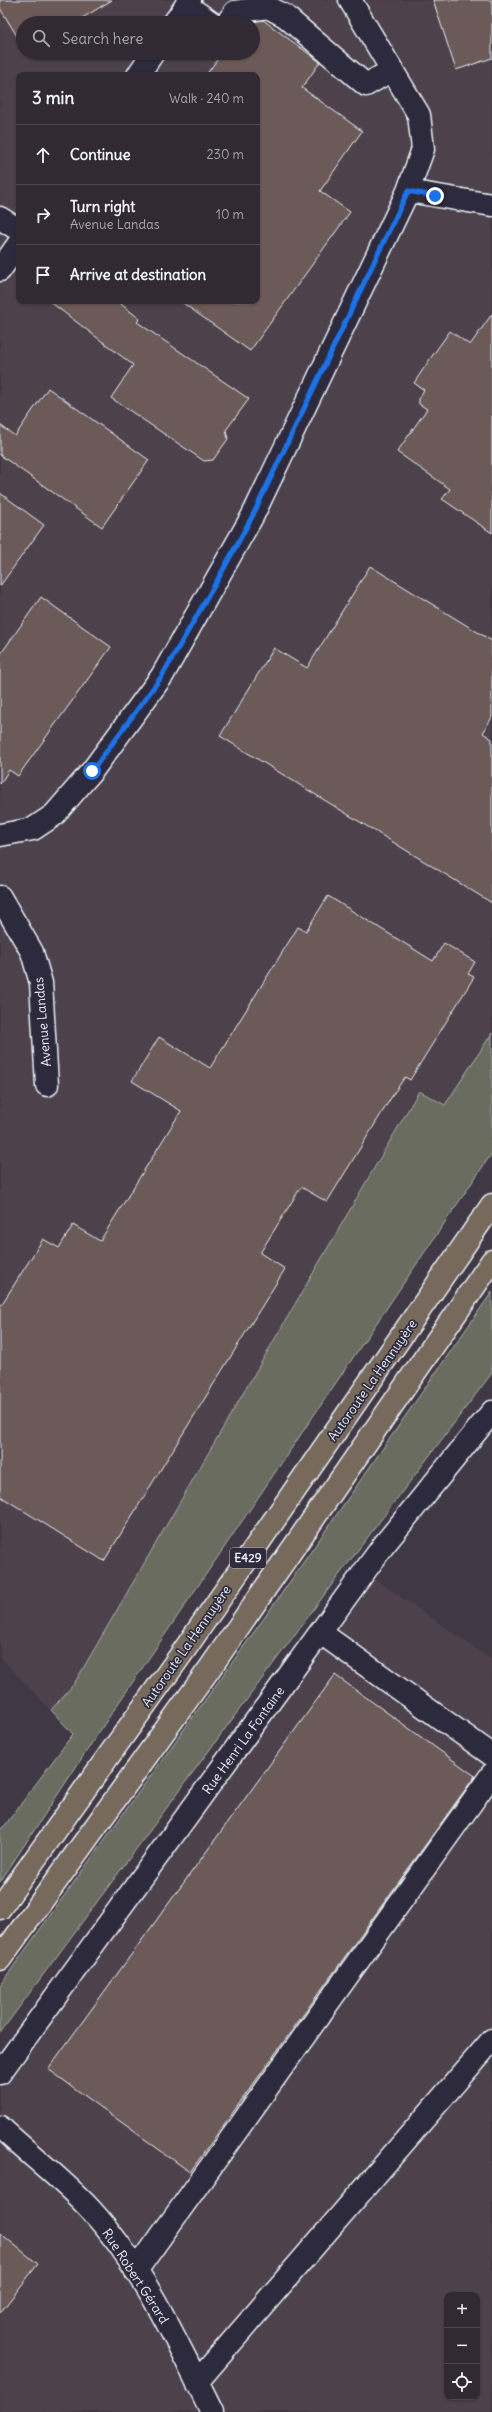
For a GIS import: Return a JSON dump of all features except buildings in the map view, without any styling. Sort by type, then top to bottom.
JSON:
[{"type":"highway","name":"Autoroute La Hennuyère","points":[[0,1908],[185,1649],[492,1205]]},
{"type":"highway","name":"E429","points":[[0,1959],[210,1668],[492,1261]]},
{"type":"street","points":[[0,839],[33,829],[54,815],[92,771],[162,676],[253,515],[408,191],[423,149],[419,115],[350,0]]},
{"type":"street","points":[[179,16],[188,3],[204,16]]},
{"type":"street","points":[[232,16],[235,12],[268,7],[285,16],[366,85],[392,70]]},
{"type":"street","points":[[140,72],[148,60]]},
{"type":"street","points":[[408,191],[492,205]]},
{"type":"street","points":[[0,218],[16,228]]},
{"type":"street","points":[[0,270],[16,248]]},
{"type":"street","name":"Avenue Landas","points":[[0,898],[32,952],[41,983],[47,1085]]},
{"type":"street","name":"Rue Henri La Fontaine","points":[[0,2073],[383,1546],[492,1412]]},
{"type":"street","points":[[321,1633],[492,1755]]},
{"type":"street","points":[[136,2271],[492,1774]]},
{"type":"street","points":[[197,2382],[492,2040]]},
{"type":"street","name":"Rue Robert Gérard","points":[[0,2127],[52,2171],[90,2210],[136,2271],[160,2307],[212,2412]]},
{"type":"shaded area","points":[[0,0],[492,0],[492,1033],[445,1106],[418,1091],[74,1684],[51,1710],[0,1657]]},
{"type":"shaded area","points":[[362,1570],[492,1660],[492,2412],[0,2412],[0,2077]]},
{"type":"green space","points":[[492,1033],[492,1153],[109,1717],[0,1882],[0,1832],[73,1734],[51,1710],[74,1684],[419,1091],[445,1105]]},
{"type":"green space","points":[[492,1292],[492,1373],[333,1583],[0,2033],[0,1985],[277,1600]]},
{"type":"route","points":[[92,771],[162,676],[253,515],[324,370],[375,257],[392,226],[408,191],[435,196]]}]
